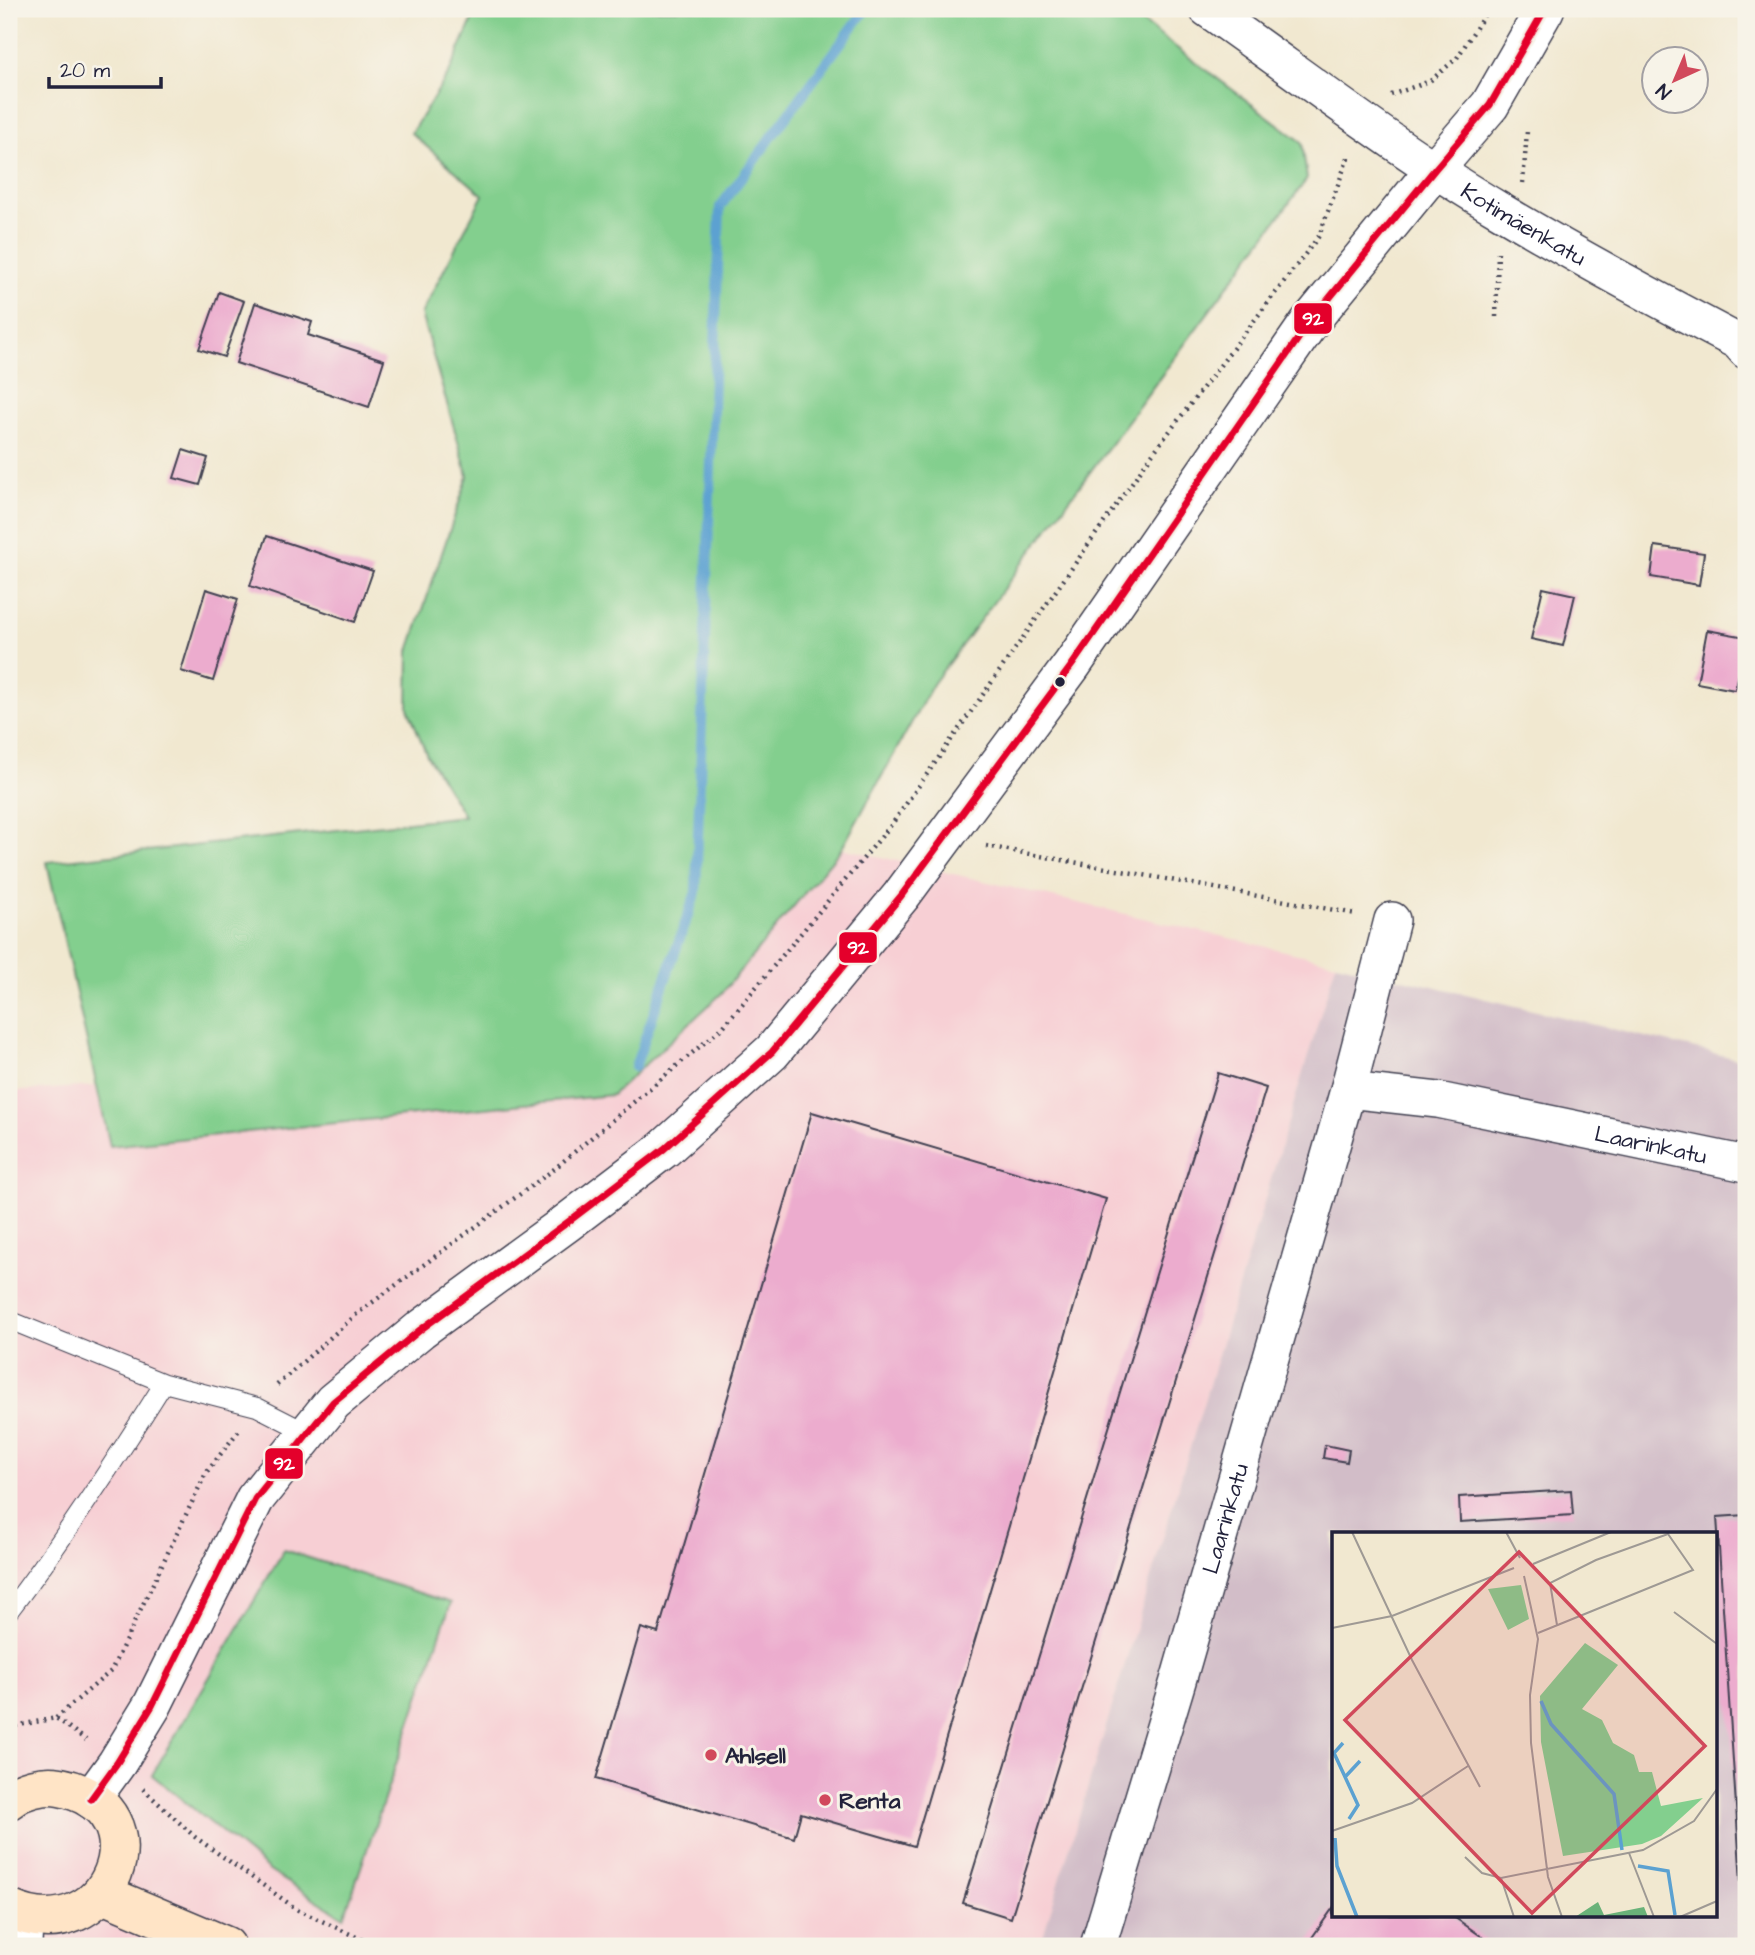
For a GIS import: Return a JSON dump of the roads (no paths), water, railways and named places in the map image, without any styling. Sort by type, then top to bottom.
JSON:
[{"type":"main road","points":[[9,1800],[32,1788],[52,1786],[73,1790],[91,1800],[106,1815],[116,1834],[119,1855],[115,1876],[105,1895],[93,1908],[69,1920],[19,1924]]},
{"type":"main road","points":[[105,1895],[226,1946]]},
{"type":"street","name":"Kotimäenkatu","points":[[1207,9],[1435,169],[1514,218],[1650,296],[1744,341]]},
{"type":"street","points":[[91,1800],[152,1706],[255,1499],[333,1402],[420,1330],[664,1149],[772,1052],[901,897],[1072,665],[1309,323],[1490,105],[1545,9]]},
{"type":"street","name":"Laarinkatu","points":[[1098,1946],[1178,1681],[1348,1090],[1392,920]]},
{"type":"street","name":"Laarinkatu","points":[[1348,1090],[1438,1100],[1746,1164]]},
{"type":"lane","points":[[9,1320],[164,1383],[257,1407],[308,1433]]},
{"type":"lane","points":[[9,1611],[74,1523],[164,1383]]},
{"type":"waterway","points":[[635,1067],[696,892],[720,207],[866,9]]},
{"type":"place","name":"Ahlsell","points":[[711,1755]]},
{"type":"place","name":"Renta","points":[[825,1800]]}]
